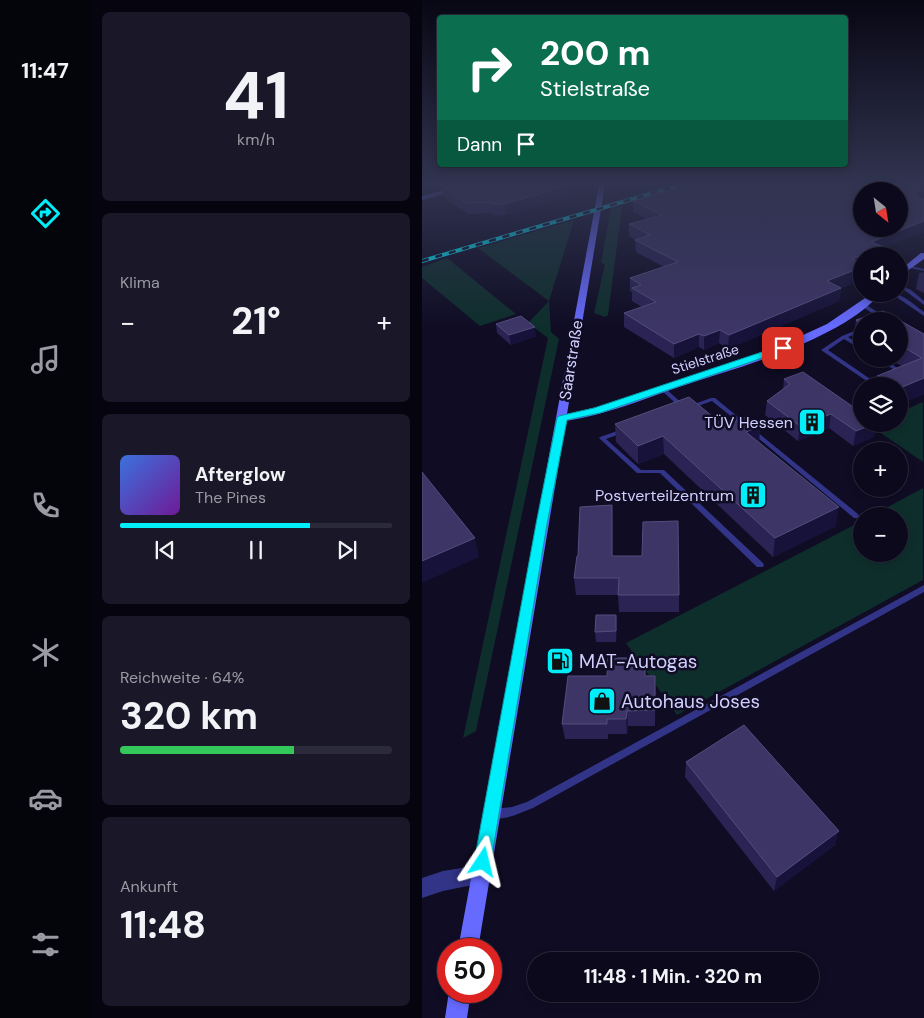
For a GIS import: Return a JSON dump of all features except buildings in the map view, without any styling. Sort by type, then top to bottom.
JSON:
[{"type":"main road","name":"Saarstraße","points":[[470,938],[594,233]]},
{"type":"main road","points":[[908,266],[924,254]]},
{"type":"main road","name":"Stielstraße","points":[[562,418],[596,411],[783,348],[831,324],[867,302]]},
{"type":"main road","points":[[456,1018],[458,1003]]},
{"type":"street","points":[[422,888],[443,881],[480,875]]},
{"type":"lane","points":[[908,266],[924,270]]},
{"type":"lane","points":[[908,290],[924,304]]},
{"type":"lane","points":[[908,302],[924,315]]},
{"type":"lane","points":[[863,305],[873,312]]},
{"type":"lane","points":[[853,334],[824,350],[864,377]]},
{"type":"lane","points":[[844,337],[853,342]]},
{"type":"lane","points":[[894,367],[904,373],[894,377]]},
{"type":"lane","points":[[663,389],[685,409]]},
{"type":"lane","points":[[676,412],[713,399],[853,514]]},
{"type":"lane","points":[[630,428],[602,438],[639,472],[662,471],[760,565]]},
{"type":"lane","points":[[491,814],[512,812],[530,804],[924,588]]},
{"type":"green space","points":[[531,233],[570,233],[549,301],[478,248]]},
{"type":"green space","points":[[607,233],[619,233],[608,315],[605,317],[594,313],[605,264],[601,263]]},
{"type":"green space","points":[[447,258],[516,314],[480,326],[422,278],[422,267]]},
{"type":"green space","points":[[549,301],[551,332],[559,339],[476,731],[463,738],[548,338],[528,323]]},
{"type":"green space","points":[[923,402],[923,462],[908,452],[908,442],[894,442],[879,432],[908,432],[908,409]]},
{"type":"green space","points":[[923,488],[923,580],[677,715],[626,643],[853,526],[853,562],[908,562],[908,507],[888,507]]},
{"type":"railway","points":[[422,261],[519,233]]},
{"type":"place","name":"TÜV Hessen","points":[[812,422]]},
{"type":"place","name":"Postverteilzentrum","points":[[753,495]]},
{"type":"place","name":"MAT-Autogas","points":[[560,661]]},
{"type":"place","name":"Autohaus Joses","points":[[602,701]]},
{"type":"route","points":[[483,862],[562,418],[596,411],[783,348]]}]
